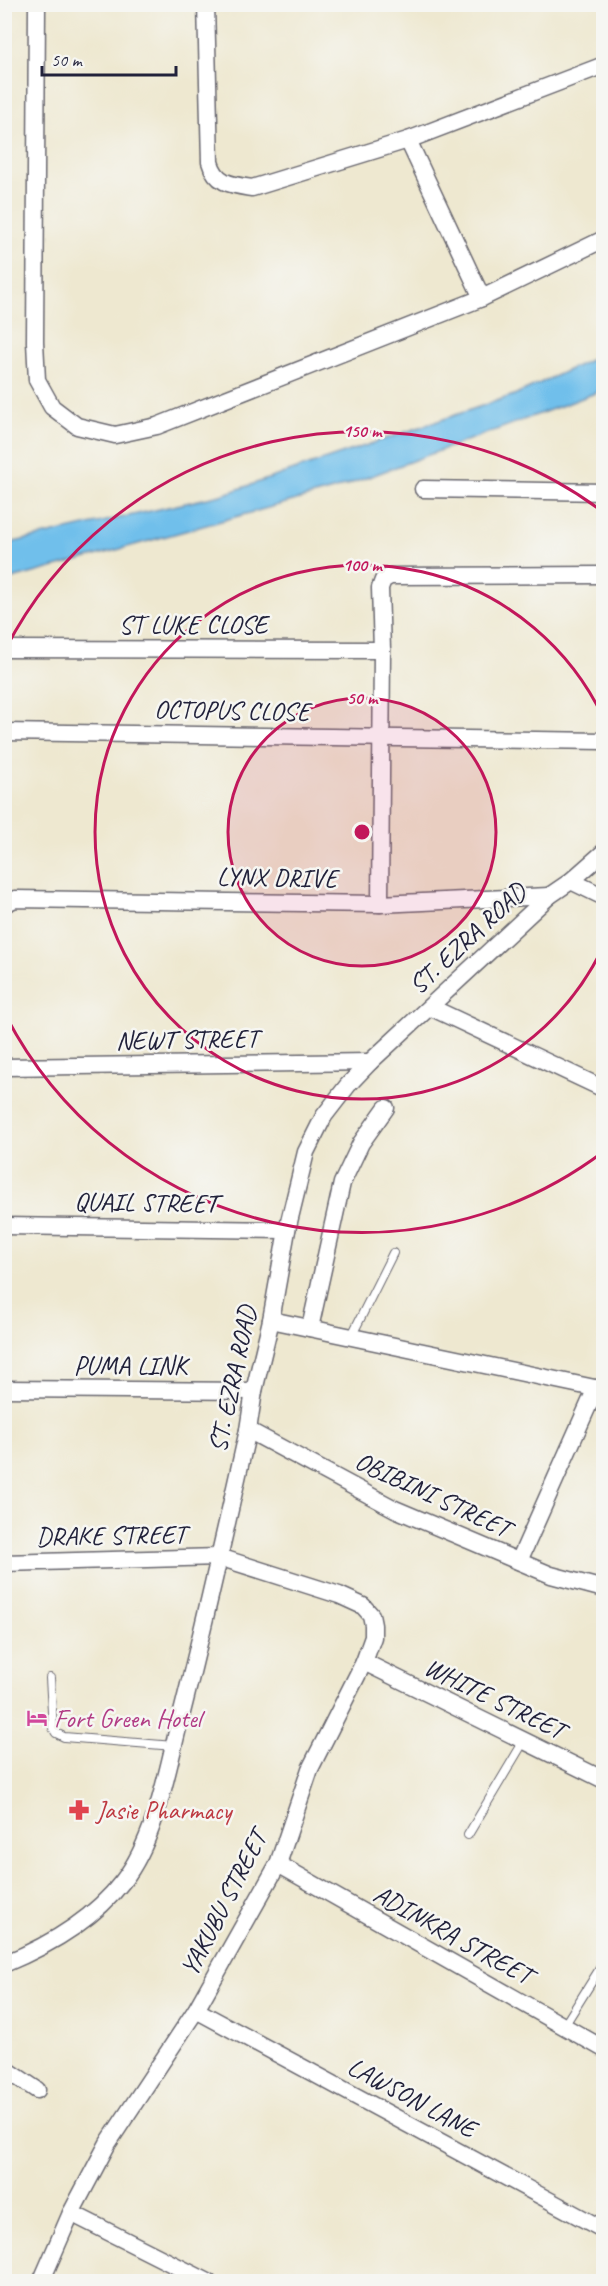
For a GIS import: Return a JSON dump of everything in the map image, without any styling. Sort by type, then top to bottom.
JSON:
[{"type":"street","points":[[37,4],[35,342],[37,380],[52,407],[76,426],[115,435],[157,426],[482,298],[603,239]]},
{"type":"street","points":[[206,4],[210,162],[213,173],[219,179],[234,186],[252,188],[408,140],[603,65]]},
{"type":"street","points":[[408,140],[482,298]]},
{"type":"street","points":[[423,489],[603,492]]},
{"type":"street","points":[[380,904],[382,650],[380,588],[383,580],[390,576],[603,575]]},
{"type":"street","name":"ST LUKE CLOSE","points":[[4,649],[382,650]]},
{"type":"street","name":"OCTOPUS CLOSE","points":[[4,732],[603,741]]},
{"type":"street","name":"ST. EZRA ROAD","points":[[4,1964],[30,1953],[76,1926],[103,1903],[124,1880],[155,1816],[174,1746],[248,1430],[287,1230],[306,1152],[324,1116],[348,1084],[370,1062],[549,896],[571,881],[603,852]]},
{"type":"street","points":[[571,881],[603,897]]},
{"type":"street","name":"LYNX DRIVE","points":[[4,904],[15,899],[380,904],[549,896]]},
{"type":"street","points":[[430,1007],[603,1089]]},
{"type":"street","name":"NEWT STREET","points":[[4,1067],[370,1062]]},
{"type":"street","points":[[310,1328],[342,1183],[361,1143],[387,1108]]},
{"type":"street","name":"QUAIL STREET","points":[[4,1226],[287,1230]]},
{"type":"street","points":[[271,1320],[600,1389],[519,1561]]},
{"type":"street","name":"PUMA LINK","points":[[4,1389],[254,1391]]},
{"type":"street","name":"OBIBINI STREET","points":[[248,1430],[395,1509],[551,1575],[603,1589]]},
{"type":"street","name":"DRAKE STREET","points":[[4,1563],[219,1557]]},
{"type":"street","name":"YAKUBU STREET","points":[[41,2282],[71,2212],[108,2143],[196,2010],[278,1864],[310,1769],[364,1662],[373,1637],[370,1615],[363,1606],[339,1595],[219,1557]]},
{"type":"street","name":"WHITE STREET","points":[[364,1662],[603,1780]]},
{"type":"street","name":"ADINKRA STREET","points":[[278,1864],[603,2049]]},
{"type":"street","name":"LAWSON LANE","points":[[196,2010],[603,2230]]},
{"type":"street","points":[[4,2068],[38,2090]]},
{"type":"street","points":[[71,2212],[208,2282]]},
{"type":"lane","points":[[351,1337],[393,1253]]},
{"type":"lane","points":[[50,1678],[52,1728],[56,1734],[64,1737],[174,1746]]},
{"type":"lane","points":[[468,1835],[524,1741]]},
{"type":"lane","points":[[564,2026],[603,1962]]},
{"type":"water","points":[[603,354],[603,390],[569,403],[336,489],[5,581],[5,544],[221,495],[514,395]]},
{"type":"place","name":"Fort Green Hotel","points":[[37,1718]]},
{"type":"place","name":"Jasie Pharmacy","points":[[79,1810]]}]
